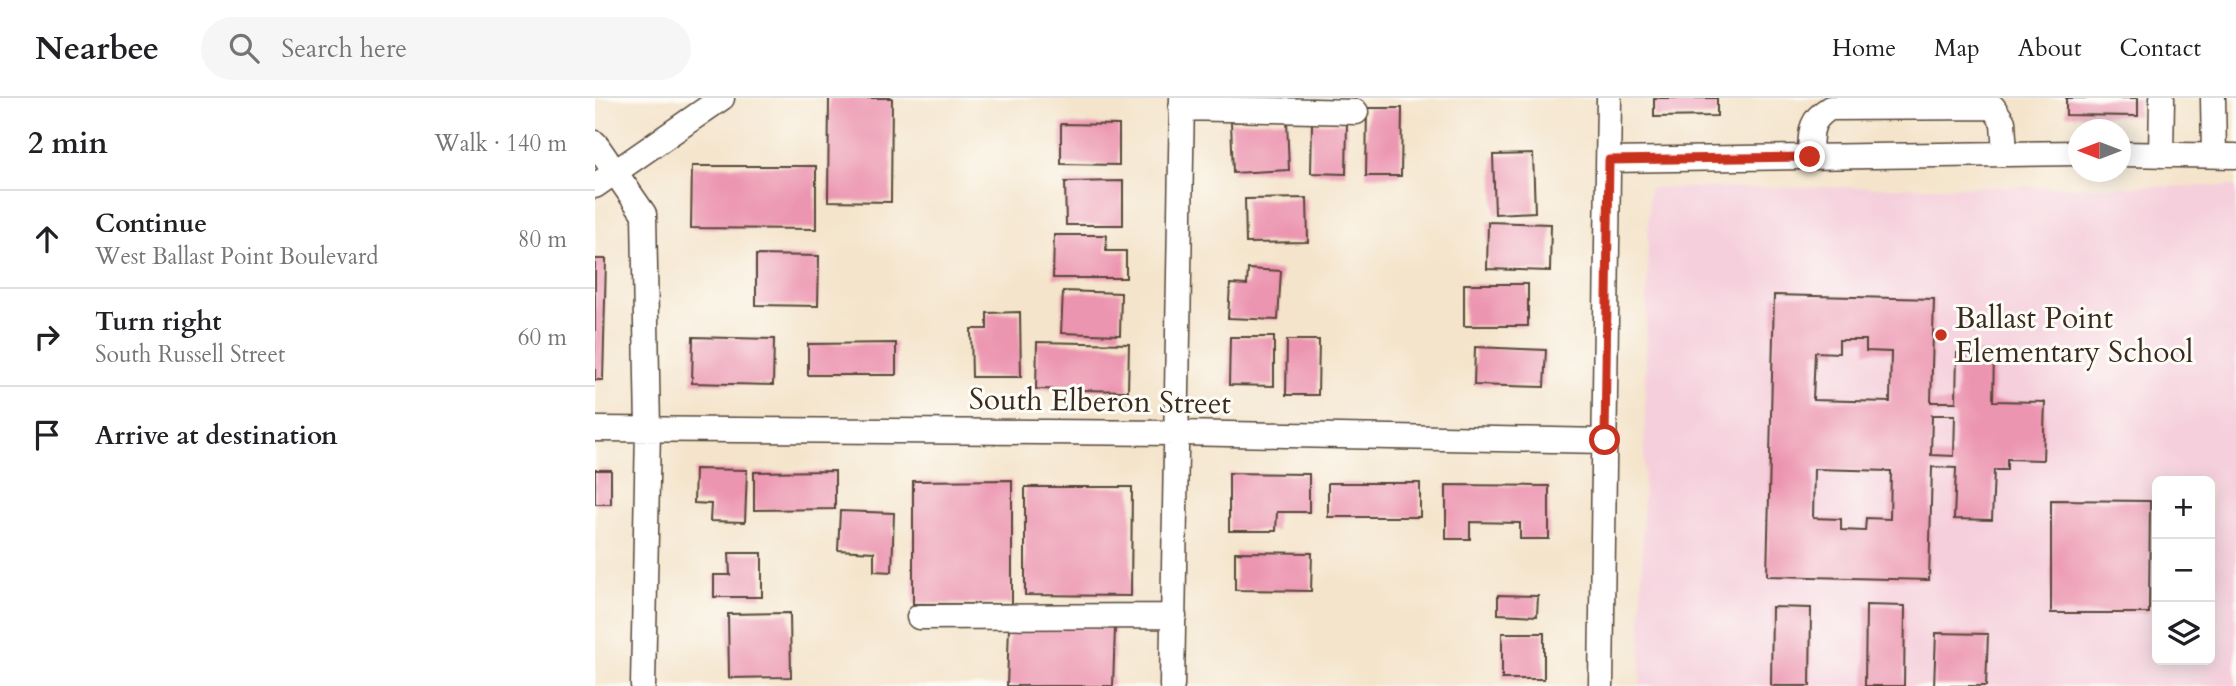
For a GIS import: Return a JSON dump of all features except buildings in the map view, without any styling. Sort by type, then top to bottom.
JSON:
[{"type":"street","points":[[595,186],[722,98]]},
{"type":"street","points":[[1601,686],[1609,98]]},
{"type":"street","points":[[2161,155],[2162,98]]},
{"type":"street","points":[[2131,154],[2225,156],[2213,98]]},
{"type":"street","points":[[1172,686],[1182,103],[1356,112]]},
{"type":"street","points":[[1810,157],[1812,125],[1820,114],[1829,108],[1993,107],[2003,122],[2005,154]]},
{"type":"street","points":[[595,143],[644,214],[648,429],[643,686]]},
{"type":"street","points":[[1609,160],[2068,153]]},
{"type":"street","name":"South Elberon Street","points":[[595,429],[1177,433],[1605,440]]},
{"type":"street","points":[[919,617],[1174,616]]},
{"type":"shaded area","name":"Ballast Point Elementary School","points":[[2236,186],[2236,686],[1640,686],[1649,188]]},
{"type":"place","name":"Ballast Point Elementary School","points":[[1941,335]]},
{"type":"route","points":[[1605,440],[1609,160],[1810,157]]}]
